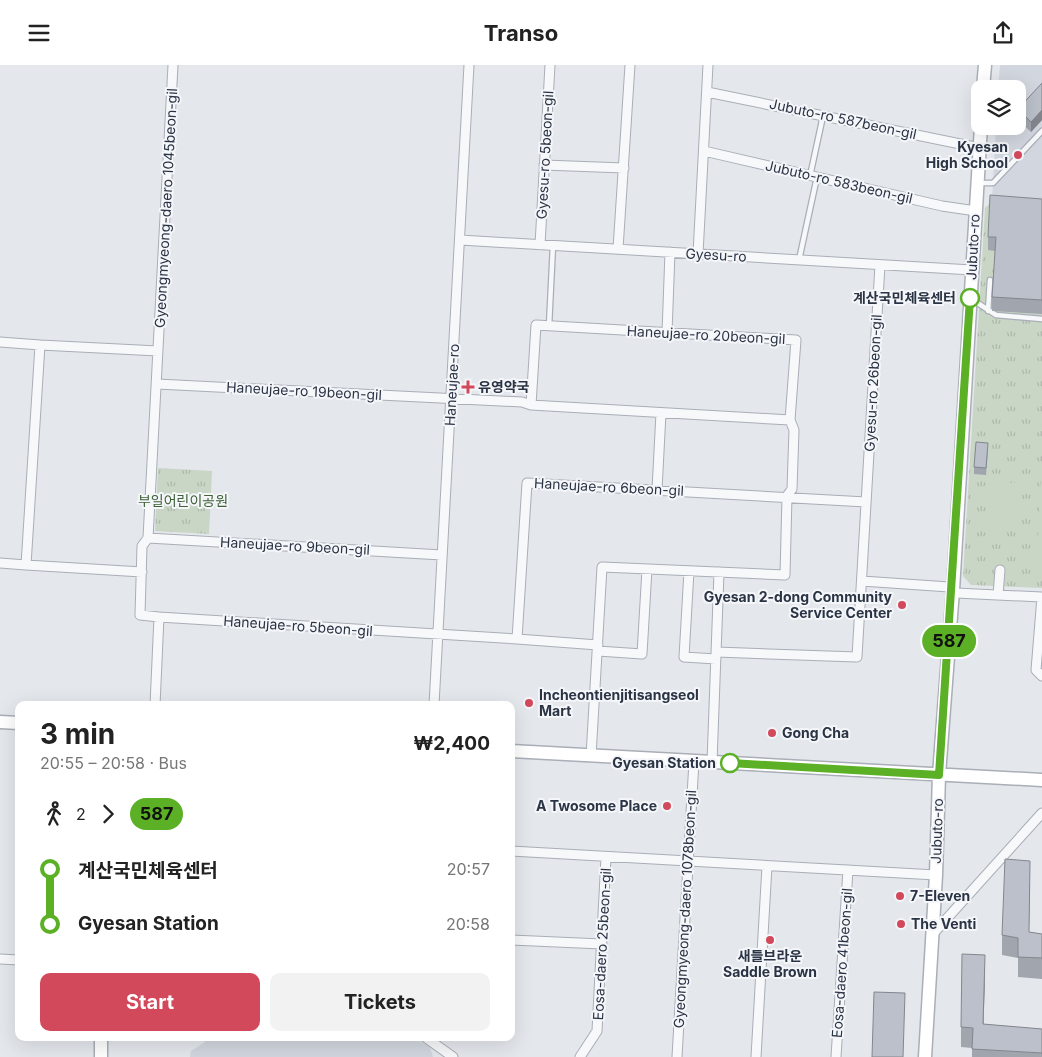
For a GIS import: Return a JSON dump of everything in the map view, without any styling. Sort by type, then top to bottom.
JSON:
[{"type":"main road","points":[[983,80],[984,65]]},
{"type":"main road","name":"Jubuto-ro","points":[[925,1057],[936,875],[939,775],[953,590],[981,135]]},
{"type":"main road","points":[[0,722],[15,723]]},
{"type":"main road","points":[[515,751],[1042,780]]},
{"type":"main road","points":[[101,1041],[101,1057]]},
{"type":"street","name":"Gyeongmyeong-daero 1045beon-gil","points":[[159,617],[140,615],[142,546],[148,538],[174,65]]},
{"type":"street","name":"Haneujae-ro","points":[[434,701],[469,65]]},
{"type":"street","name":"Gyesu-ro 5beon-gil","points":[[540,245],[550,65]]},
{"type":"street","points":[[618,249],[630,65]]},
{"type":"street","points":[[698,254],[708,65]]},
{"type":"street","name":"Jubuto-ro 587beon-gil","points":[[707,92],[980,148]]},
{"type":"street","name":"Jubuto-ro 583beon-gil","points":[[704,151],[942,206],[976,211]]},
{"type":"street","points":[[544,165],[624,168]]},
{"type":"street","name":"Gyesu-ro","points":[[460,240],[972,270]]},
{"type":"street","points":[[667,333],[670,252]]},
{"type":"street","name":"Gyesu-ro 26beon-gil","points":[[716,655],[857,657],[880,265]]},
{"type":"street","points":[[531,405],[536,325],[549,326]]},
{"type":"street","name":"Haneujae-ro 20beon-gil","points":[[549,326],[796,340],[790,420]]},
{"type":"street","points":[[0,343],[158,351]]},
{"type":"street","points":[[26,565],[40,345]]},
{"type":"street","name":"Haneujae-ro 19beon-gil","points":[[157,384],[451,399]]},
{"type":"street","points":[[451,399],[790,420],[794,430],[792,489],[788,496],[785,575],[602,567],[592,755]]},
{"type":"street","points":[[657,490],[661,413]]},
{"type":"street","name":"Haneujae-ro 6beon-gil","points":[[517,639],[527,483],[788,496],[866,502]]},
{"type":"street","name":"Haneujae-ro 9beon-gil","points":[[148,538],[442,555]]},
{"type":"street","points":[[0,563],[142,572]]},
{"type":"street","points":[[438,634],[517,639],[642,654],[647,569]]},
{"type":"street","points":[[998,595],[1000,570]]},
{"type":"street","points":[[689,571],[684,657],[716,655]]},
{"type":"street","points":[[712,762],[719,572]]},
{"type":"street","points":[[862,581],[949,587],[956,593],[1042,597],[1036,670],[1042,676]]},
{"type":"street","points":[[155,701],[159,617]]},
{"type":"street","name":"Haneujae-ro 5beon-gil","points":[[159,617],[438,634]]},
{"type":"street","name":"Gyeongmyeong-daero 1078beon-gil","points":[[677,1057],[694,761]]},
{"type":"street","points":[[932,935],[1042,813]]},
{"type":"street","points":[[515,851],[936,875]]},
{"type":"street","name":"Eosa-daero 25beon-gil","points":[[580,1057],[597,1031],[606,857]]},
{"type":"street","points":[[756,1057],[767,866]]},
{"type":"street","name":"Eosa-daero 41beon-gil","points":[[836,1057],[848,870]]},
{"type":"street","points":[[515,939],[602,944]]},
{"type":"street","points":[[0,959],[15,959]]},
{"type":"street","points":[[431,1041],[453,1057]]},
{"type":"lane","points":[[799,260],[823,115]]},
{"type":"lane","points":[[977,183],[993,183],[1042,131]]},
{"type":"lane","points":[[549,326],[554,245]]},
{"type":"lane","points":[[988,311],[990,280]]},
{"type":"lane","points":[[970,298],[988,311],[1005,316],[1042,319]]},
{"type":"shaded area","name":"Kyesan High School","points":[[1000,65],[1042,65],[1042,204],[992,201],[996,135],[1026,135],[1026,80],[999,80]]},
{"type":"shaded area","points":[[419,1041],[430,1047],[433,1057],[190,1057],[191,1051],[205,1042]]},
{"type":"green space","points":[[992,201],[1042,204],[1042,588],[971,585],[963,576],[985,208]]},
{"type":"green space","name":"부일어린이공원","points":[[158,468],[212,471],[209,534],[155,531]]},
{"type":"green space","points":[[1042,469],[1042,571],[1036,571]]},
{"type":"green space","points":[[990,482],[1019,483],[1017,528],[988,527]]},
{"type":"building","points":[[1042,83],[1042,110],[1031,122],[1026,117],[1026,100]]},
{"type":"building","points":[[990,195],[1042,199],[1042,300],[992,297],[996,237],[988,237]]},
{"type":"building","points":[[976,442],[988,443],[986,468],[974,467]]},
{"type":"building","points":[[1005,859],[1030,861],[1029,932],[1042,934],[1042,958],[1018,957],[1018,938],[1002,935]]},
{"type":"building","points":[[962,954],[985,955],[983,1024],[1042,1029],[1042,1053],[972,1049],[973,1028],[961,1027]]},
{"type":"building","points":[[874,992],[905,993],[903,1057],[872,1057]]},
{"type":"bus line","name":"587","points":[[730,763],[939,775],[953,590],[970,298]]},
{"type":"place","name":"Kyesan High School","points":[[1018,155]]},
{"type":"place","name":"계산국민체육센터","points":[[970,298]]},
{"type":"place","name":"유영약국","points":[[468,387]]},
{"type":"place","name":"Gyesan 2-dong Community Service Center","points":[[902,605]]},
{"type":"place","name":"Incheontienjitisangseol Mart","points":[[529,703]]},
{"type":"place","name":"Gong Cha","points":[[772,733]]},
{"type":"place","name":"Gyesan Station","points":[[730,763]]},
{"type":"place","name":"A Twosome Place","points":[[667,806]]},
{"type":"place","name":"7-Eleven","points":[[900,896]]},
{"type":"place","name":"The Venti","points":[[901,924]]},
{"type":"place","name":"새들브라운 Saddle Brown","points":[[770,940]]}]
